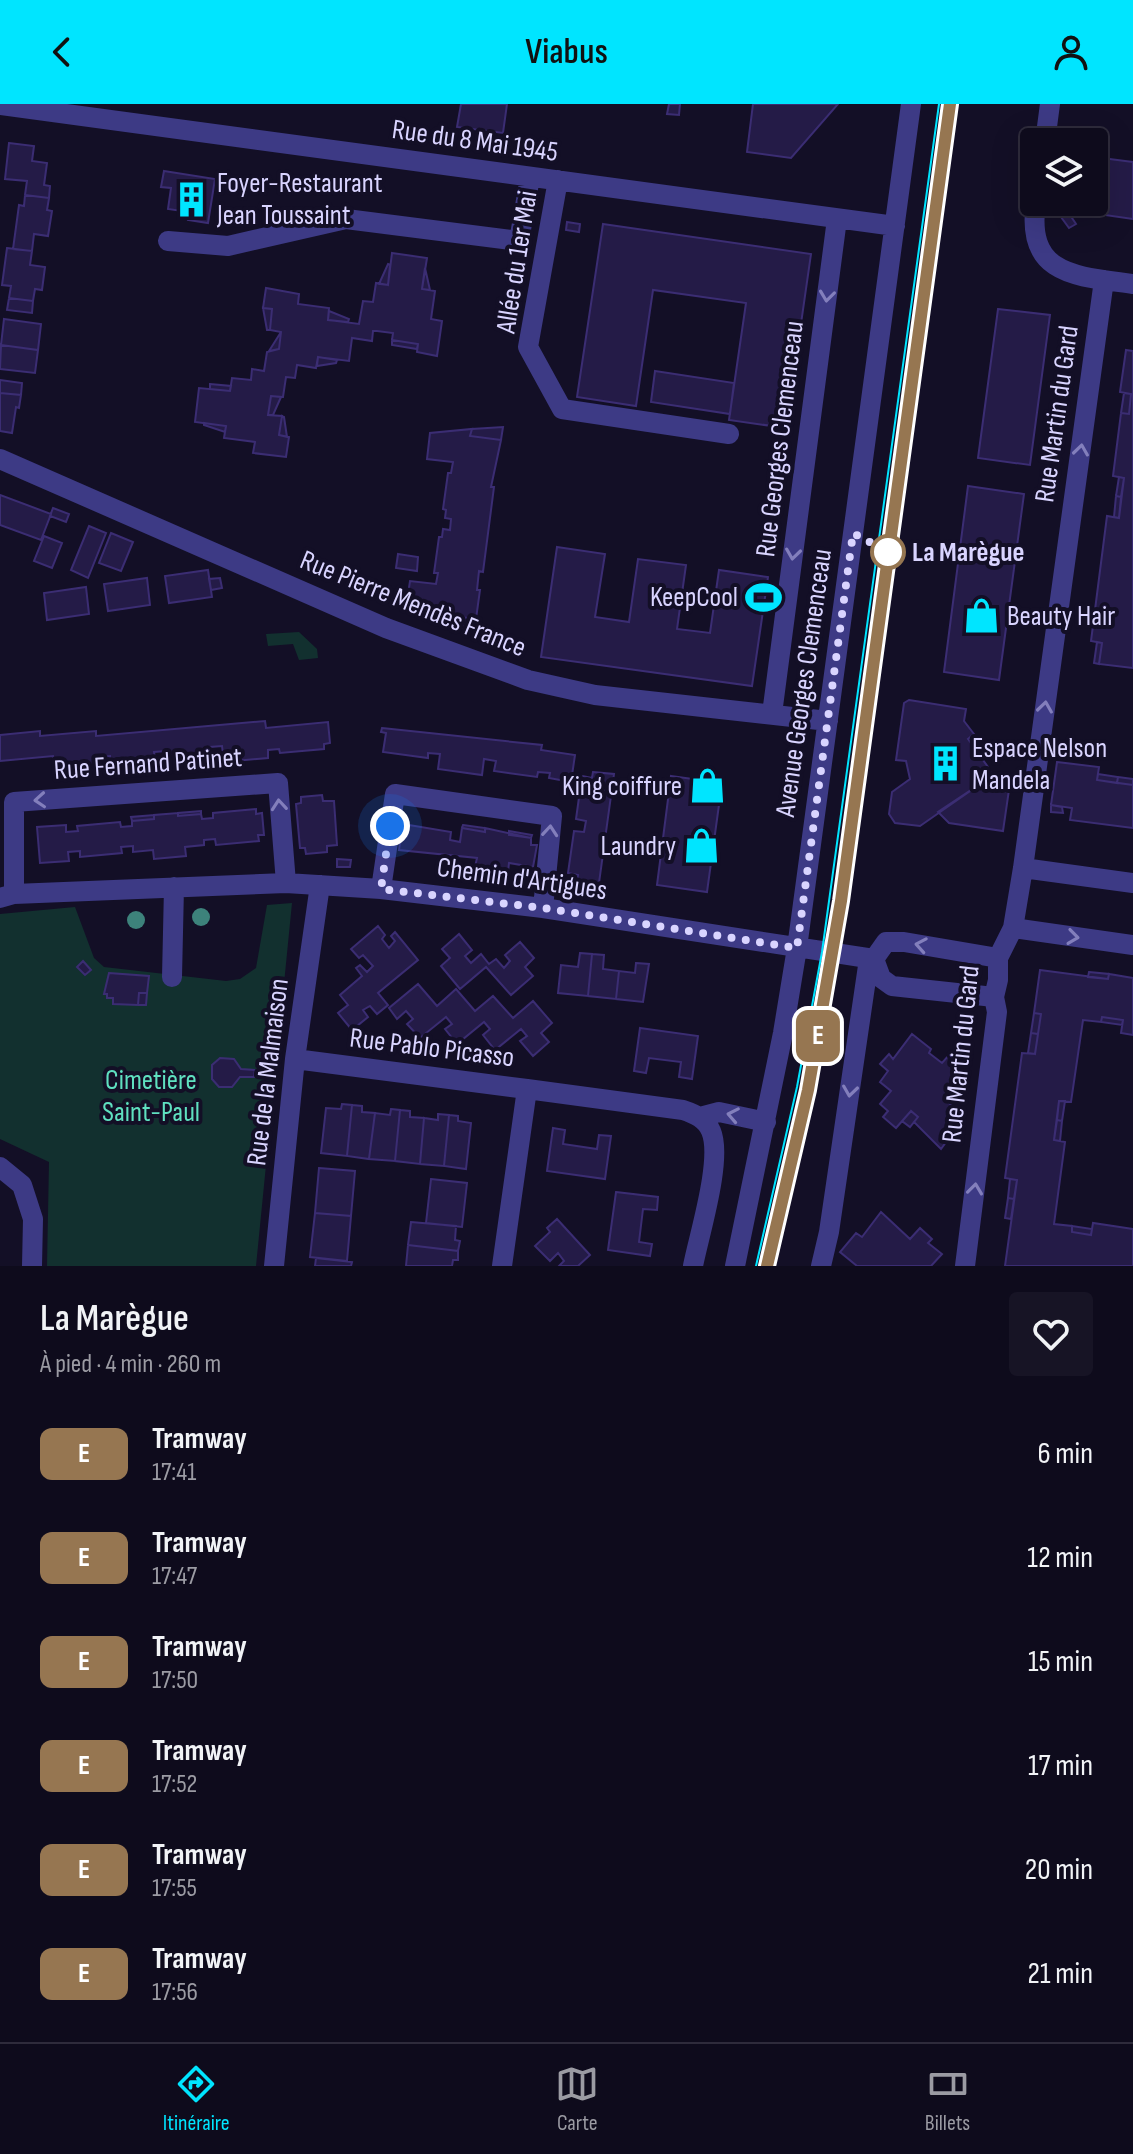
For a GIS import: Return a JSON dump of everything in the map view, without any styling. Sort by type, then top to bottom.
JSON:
[{"type":"street","name":"Avenue Georges Clemenceau","points":[[735,1266],[766,1122],[797,948],[911,104]]},
{"type":"street","points":[[1047,128],[1050,104]]},
{"type":"street","name":"Rue du 8 Mai 1945","points":[[0,105],[39,107],[895,226]]},
{"type":"street","points":[[168,241],[228,246],[346,219],[519,241],[530,177]]},
{"type":"street","name":"Allée du 1er Mai","points":[[558,180],[528,347],[562,409],[729,434]]},
{"type":"street","points":[[1034,216],[1036,240],[1047,260],[1069,274],[1133,284]]},
{"type":"street","name":"Rue Georges Clemenceau","points":[[772,714],[837,219]]},
{"type":"street","name":"Rue Martin du Gard","points":[[965,1266],[997,1012],[994,997],[998,958],[1013,928],[1023,868],[1104,280]]},
{"type":"street","name":"Rue Pierre Mendès France","points":[[0,459],[386,628],[528,680],[595,695],[828,721]]},
{"type":"street","name":"Rue Fernand Patinet","points":[[7,896],[14,802],[278,783],[286,883]]},
{"type":"street","points":[[381,889],[395,794],[552,816],[543,908]]},
{"type":"street","points":[[1023,868],[1133,883]]},
{"type":"street","name":"Chemin d'Artigues","points":[[7,896],[286,883],[381,889],[543,908],[871,959]]},
{"type":"street","name":"Rue de la Malmaison","points":[[274,1266],[295,1059],[320,885]]},
{"type":"street","points":[[172,977],[174,887]]},
{"type":"street","points":[[1013,928],[1133,945]]},
{"type":"street","points":[[821,1266],[829,1232],[871,959],[886,942],[904,942],[998,958]]},
{"type":"street","points":[[871,959],[881,978],[892,986],[994,997]]},
{"type":"street","name":"Rue Pablo Picasso","points":[[295,1059],[527,1089],[502,1266]]},
{"type":"street","points":[[527,1089],[683,1110],[700,1117],[711,1130],[715,1149],[693,1266]]},
{"type":"street","points":[[700,1117],[719,1112],[766,1122]]},
{"type":"street","points":[[0,1167],[22,1185],[33,1219],[32,1266]]},
{"type":"green space","points":[[299,632],[317,649],[318,658],[299,660],[293,644],[268,646],[266,634]]},
{"type":"green space","name":"Cimetière Saint-Paul","points":[[292,903],[256,1266],[47,1266],[49,1162],[0,1139],[0,914],[75,907],[94,958],[104,967],[226,981],[240,979],[256,968],[267,905]]},
{"type":"building","points":[[461,104],[507,104],[503,133],[457,127]]},
{"type":"building","points":[[669,104],[680,104],[679,115],[667,114]]},
{"type":"building","points":[[753,104],[838,104],[791,158],[747,152]]},
{"type":"building","points":[[9,143],[34,146],[32,161],[47,163],[44,185],[50,186],[49,198],[25,195],[27,181],[5,179]]},
{"type":"building","points":[[1108,159],[1133,162],[1133,219],[1108,215]]},
{"type":"building","name":"Foyer-Restaurant Jean Toussaint","points":[[164,171],[215,179],[208,223],[188,220],[189,212],[168,209],[171,188],[161,187]]},
{"type":"building","points":[[25,195],[49,198],[47,210],[52,211],[48,236],[34,234],[32,251],[13,249],[19,205],[24,206]]},
{"type":"building","points":[[1071,216],[1076,224],[1069,228],[1061,217]]},
{"type":"building","points":[[567,222],[580,224],[579,232],[566,230]]},
{"type":"building","points":[[603,224],[811,254],[786,428],[729,420],[746,303],[653,290],[636,406],[577,397]]},
{"type":"building","points":[[7,248],[32,251],[30,265],[45,267],[42,290],[35,289],[33,301],[9,298],[11,286],[2,285]]},
{"type":"building","points":[[392,253],[427,258],[422,289],[435,291],[431,319],[442,321],[437,356],[417,352],[418,344],[392,340],[393,333],[373,331],[372,341],[352,338],[349,361],[318,357],[316,368],[297,365],[295,378],[286,377],[283,397],[271,396],[268,415],[282,416],[279,435],[289,437],[286,457],[253,453],[255,442],[224,438],[226,426],[195,422],[199,388],[230,391],[232,378],[251,380],[252,369],[264,371],[267,352],[279,349],[281,332],[270,330],[272,309],[263,308],[266,288],[299,294],[298,304],[329,308],[328,320],[359,324],[363,301],[373,302],[376,283],[388,285]]},
{"type":"building","points":[[388,264],[388,285],[379,284]]},
{"type":"building","points":[[425,268],[430,290],[422,289]]},
{"type":"building","points":[[9,298],[33,301],[32,313],[7,310]]},
{"type":"building","points":[[263,308],[272,309],[270,330],[267,330]]},
{"type":"building","points":[[998,309],[1050,315],[1030,465],[978,458]]},
{"type":"building","points":[[329,311],[349,319],[348,322],[328,320]]},
{"type":"building","points":[[4,319],[41,324],[38,350],[1,345]]},
{"type":"building","points":[[281,332],[279,349],[269,351]]},
{"type":"building","points":[[392,340],[418,344],[417,349],[392,345]]},
{"type":"building","points":[[1,345],[38,350],[35,373],[0,369]]},
{"type":"building","points":[[1126,350],[1133,351],[1133,668],[1099,664],[1102,643],[1091,641],[1107,516],[1119,518],[1124,478],[1113,476],[1121,413],[1129,414],[1131,394],[1120,392]]},
{"type":"building","points":[[318,357],[337,360],[336,363],[317,366]]},
{"type":"building","points":[[655,371],[734,383],[730,414],[651,402]]},
{"type":"building","points":[[0,380],[22,383],[21,395],[0,393]]},
{"type":"building","points":[[210,384],[231,386],[230,391],[210,389]]},
{"type":"building","points":[[0,393],[21,395],[12,433],[0,431]]},
{"type":"building","points":[[1124,393],[1131,394],[1129,414],[1121,413]]},
{"type":"building","points":[[271,396],[281,397],[273,415],[268,415]]},
{"type":"building","points":[[284,417],[287,437],[279,435]]},
{"type":"building","points":[[204,425],[226,426],[225,432]]},
{"type":"building","points":[[503,427],[501,440],[470,436],[472,429]]},
{"type":"building","points":[[472,429],[470,436],[501,440],[491,487],[494,487],[483,572],[479,571],[476,619],[445,615],[444,622],[406,607],[410,581],[436,584],[438,573],[434,573],[439,537],[442,537],[443,529],[450,530],[451,519],[445,518],[446,510],[443,509],[448,473],[451,473],[453,462],[427,459],[430,433]]},
{"type":"building","points":[[1119,477],[1124,478],[1121,497],[1116,496]]},
{"type":"building","points":[[968,486],[1024,494],[999,680],[944,672]]},
{"type":"building","points":[[0,495],[51,514],[41,540],[0,525]]},
{"type":"building","points":[[1116,496],[1121,497],[1119,518],[1114,517]]},
{"type":"building","points":[[53,508],[69,514],[66,522],[50,516]]},
{"type":"building","points":[[89,526],[106,533],[88,578],[71,570]]},
{"type":"building","points":[[111,533],[133,542],[121,571],[99,563]]},
{"type":"building","points":[[44,536],[62,543],[52,568],[34,561]]},
{"type":"building","points":[[557,547],[605,554],[595,617],[629,622],[638,559],[686,565],[677,629],[710,633],[719,570],[768,577],[752,686],[541,657]]},
{"type":"building","points":[[398,554],[418,557],[417,571],[396,568]]},
{"type":"building","points":[[208,570],[212,597],[169,603],[165,576]]},
{"type":"building","points":[[147,578],[150,605],[108,611],[104,584]]},
{"type":"building","points":[[220,578],[222,588],[211,590],[209,579]]},
{"type":"building","points":[[86,587],[89,614],[47,620],[44,593]]},
{"type":"building","points":[[445,615],[476,619],[474,632],[444,622]]},
{"type":"building","points":[[1097,642],[1102,643],[1099,664],[1094,663]]},
{"type":"building","name":"Espace Nelson Mandela","points":[[909,700],[966,709],[964,721],[974,734],[968,739],[988,767],[986,780],[920,826],[895,823],[889,814],[892,792],[910,779],[906,761],[896,760],[904,703]]},
{"type":"building","points":[[265,721],[266,728],[328,722],[330,743],[324,744],[324,749],[280,753],[279,749],[268,750],[268,758],[224,762],[222,746],[210,747],[211,752],[167,756],[166,751],[154,752],[155,758],[110,761],[110,756],[98,757],[100,769],[55,773],[53,756],[0,761],[0,735],[40,731],[40,736],[96,731],[96,736]]},
{"type":"building","points":[[382,728],[542,745],[541,750],[575,755],[571,782],[549,778],[550,773],[538,772],[537,777],[494,771],[496,761],[484,759],[482,775],[438,769],[440,754],[428,753],[428,758],[383,752],[386,733],[381,732]]},
{"type":"building","points":[[1057,762],[1099,767],[1097,780],[1133,785],[1133,828],[1070,820],[1072,808],[1051,805]]},
{"type":"building","points":[[593,772],[614,774],[599,883],[577,881],[578,875],[568,873],[574,831],[584,832],[586,821],[576,819],[582,776],[592,778]]},
{"type":"building","points":[[987,772],[1011,776],[1003,831],[949,823],[938,812],[986,780]]},
{"type":"building","points":[[1098,774],[1118,777],[1117,783],[1097,780]]},
{"type":"building","points":[[671,776],[722,783],[707,892],[657,885]]},
{"type":"building","points":[[1118,777],[1133,779],[1133,785],[1117,783]]},
{"type":"building","points":[[322,795],[323,801],[334,801],[337,845],[327,846],[327,852],[306,854],[305,848],[300,848],[296,804],[301,803],[301,797]]},
{"type":"building","points":[[1051,805],[1062,807],[1063,813],[1051,812]]},
{"type":"building","points":[[256,809],[256,814],[262,813],[264,835],[258,835],[259,841],[216,845],[215,839],[204,840],[204,845],[185,847],[186,856],[154,859],[153,850],[133,852],[133,846],[121,847],[122,853],[80,857],[80,851],[68,852],[69,861],[40,863],[37,827],[66,825],[66,832],[78,831],[77,826],[120,822],[121,827],[132,826],[132,821],[154,819],[154,815],[201,814],[202,819],[213,818],[213,813]]},
{"type":"building","points":[[201,811],[201,814],[178,816],[178,813]]},
{"type":"building","points":[[154,815],[154,819],[132,821],[131,817]]},
{"type":"building","points":[[409,825],[451,832],[450,840],[460,842],[462,828],[485,832],[485,828],[531,838],[531,845],[537,845],[533,867],[509,863],[508,872],[475,867],[477,858],[399,850],[401,835],[407,836]]},
{"type":"building","points":[[463,825],[485,828],[485,832],[462,828]]},
{"type":"building","points":[[509,831],[532,835],[531,838],[509,835]]},
{"type":"building","points":[[337,859],[351,860],[350,867],[337,867]]},
{"type":"building","points":[[378,926],[389,948],[395,941],[391,936],[395,932],[418,960],[378,993],[388,1005],[377,1014],[370,1006],[363,1010],[368,1017],[352,1030],[338,1013],[348,1005],[340,995],[362,976],[356,968],[360,965],[367,972],[373,966],[363,955],[359,958],[351,949]]},
{"type":"building","points":[[459,934],[472,950],[465,956],[471,963],[481,954],[489,964],[496,959],[504,968],[510,961],[505,955],[520,942],[534,958],[525,967],[533,976],[511,995],[486,967],[460,989],[441,966],[450,958],[442,949]]},
{"type":"building","points":[[580,953],[592,954],[588,996],[558,993],[561,965],[578,967]]},
{"type":"building","points":[[592,954],[604,955],[603,969],[619,971],[616,999],[588,996]]},
{"type":"building","points":[[83,961],[91,970],[85,975],[77,967]]},
{"type":"building","points":[[636,963],[649,964],[643,1002],[616,999],[619,971],[635,973]]},
{"type":"building","points":[[1040,970],[1108,979],[1109,974],[1133,978],[1133,1035],[1121,1033],[1123,1020],[1102,1017],[1101,1022],[1083,1020],[1071,1102],[1059,1101],[1054,1140],[1065,1142],[1054,1224],[1072,1226],[1072,1232],[1091,1235],[1093,1223],[1133,1229],[1133,1266],[1005,1266],[1017,1180],[1005,1178],[1022,1053],[1035,1054],[1041,1014],[1034,1013]]},
{"type":"building","points":[[1089,972],[1109,974],[1108,979],[1088,977]]},
{"type":"building","points":[[109,973],[149,976],[147,993],[139,993],[138,1005],[113,1004],[113,998],[107,998],[104,994]]},
{"type":"building","points":[[418,984],[437,1006],[456,989],[475,1011],[493,996],[513,1018],[533,1001],[552,1023],[541,1033],[549,1042],[533,1056],[520,1041],[527,1036],[521,1029],[495,1050],[483,1035],[490,1029],[484,1022],[457,1044],[445,1029],[452,1024],[446,1017],[420,1038],[407,1024],[413,1019],[406,1011],[397,1019],[389,1008]]},
{"type":"building","points":[[139,993],[147,993],[146,1005],[138,1005]]},
{"type":"building","points":[[1034,1013],[1041,1014],[1038,1034],[1031,1033]]},
{"type":"building","points":[[1102,1017],[1123,1020],[1122,1025],[1101,1022]]},
{"type":"building","points":[[640,1028],[698,1036],[692,1079],[679,1077],[681,1062],[649,1058],[646,1073],[634,1071]]},
{"type":"building","points":[[1031,1033],[1038,1034],[1035,1054],[1028,1053]]},
{"type":"building","points":[[912,1034],[931,1049],[929,1053],[942,1063],[949,1055],[962,1065],[956,1072],[966,1080],[948,1102],[955,1109],[948,1118],[958,1126],[941,1149],[914,1122],[918,1117],[911,1111],[896,1128],[883,1117],[888,1111],[880,1104],[891,1091],[880,1082],[888,1071],[880,1064],[889,1054],[893,1059]]},
{"type":"building","points":[[220,1058],[234,1059],[241,1069],[255,1070],[254,1077],[240,1077],[232,1087],[219,1087],[212,1079],[212,1065]]},
{"type":"building","points":[[1059,1101],[1065,1101],[1062,1121],[1057,1120]]},
{"type":"building","points":[[342,1104],[352,1105],[347,1156],[321,1153],[326,1108],[341,1109]]},
{"type":"building","points":[[352,1105],[362,1106],[362,1112],[375,1113],[369,1159],[347,1156]]},
{"type":"building","points":[[391,1109],[400,1110],[395,1161],[369,1159],[375,1113],[390,1115]]},
{"type":"building","points":[[400,1110],[410,1111],[410,1117],[424,1118],[420,1164],[395,1161]]},
{"type":"building","points":[[911,1111],[918,1117],[910,1127],[902,1121]]},
{"type":"building","points":[[438,1114],[449,1115],[444,1166],[420,1164],[424,1118],[438,1120]]},
{"type":"building","points":[[449,1115],[458,1116],[458,1121],[471,1123],[466,1169],[444,1166]]},
{"type":"building","points":[[1057,1120],[1062,1121],[1060,1141],[1054,1140]]},
{"type":"building","points":[[553,1128],[565,1130],[563,1144],[597,1149],[599,1135],[611,1136],[605,1179],[547,1171]]},
{"type":"building","points":[[319,1168],[355,1171],[351,1216],[315,1213]]},
{"type":"building","points":[[431,1179],[467,1183],[462,1227],[426,1223]]},
{"type":"building","points":[[1010,1179],[1017,1180],[1014,1199],[1008,1198]]},
{"type":"building","points":[[616,1192],[658,1197],[657,1210],[643,1209],[639,1242],[652,1244],[650,1256],[608,1250]]},
{"type":"building","points":[[1008,1198],[1014,1199],[1011,1219],[1005,1218]]},
{"type":"building","points":[[881,1212],[910,1239],[920,1228],[932,1239],[928,1243],[942,1254],[931,1266],[857,1266],[840,1252],[856,1233],[862,1237]]},
{"type":"building","points":[[315,1213],[351,1216],[347,1261],[310,1257]]},
{"type":"building","points":[[557,1219],[590,1255],[578,1266],[559,1266],[564,1261],[558,1253],[550,1261],[535,1246],[550,1232],[547,1228]]},
{"type":"building","points":[[411,1222],[456,1226],[455,1240],[460,1241],[458,1251],[408,1245]]},
{"type":"building","points":[[1072,1226],[1092,1229],[1091,1235],[1072,1232]]},
{"type":"building","points":[[408,1245],[458,1251],[458,1260],[453,1260],[452,1266],[406,1266]]},
{"type":"building","points":[[316,1258],[352,1262],[351,1266],[315,1266]]},
{"type":"tram line","points":[[756,1266],[797,1087],[822,952],[939,104]]},
{"type":"tram line","name":"E","points":[[767,1266],[808,1090],[841,901],[950,104]]},
{"type":"place","name":"Foyer-Restaurant Jean Toussaint","points":[[191,199]]},
{"type":"place","name":"La Marègue","points":[[888,552]]},
{"type":"place","name":"KeepCool","points":[[764,597]]},
{"type":"place","name":"Beauty Hair","points":[[981,616]]},
{"type":"place","name":"Espace Nelson Mandela","points":[[946,764]]},
{"type":"place","name":"King coiffure","points":[[708,786]]},
{"type":"place","name":"Laundry","points":[[702,846]]},
{"type":"route","points":[[390,826],[381,889],[543,908],[797,948],[853,533],[888,552]]}]
